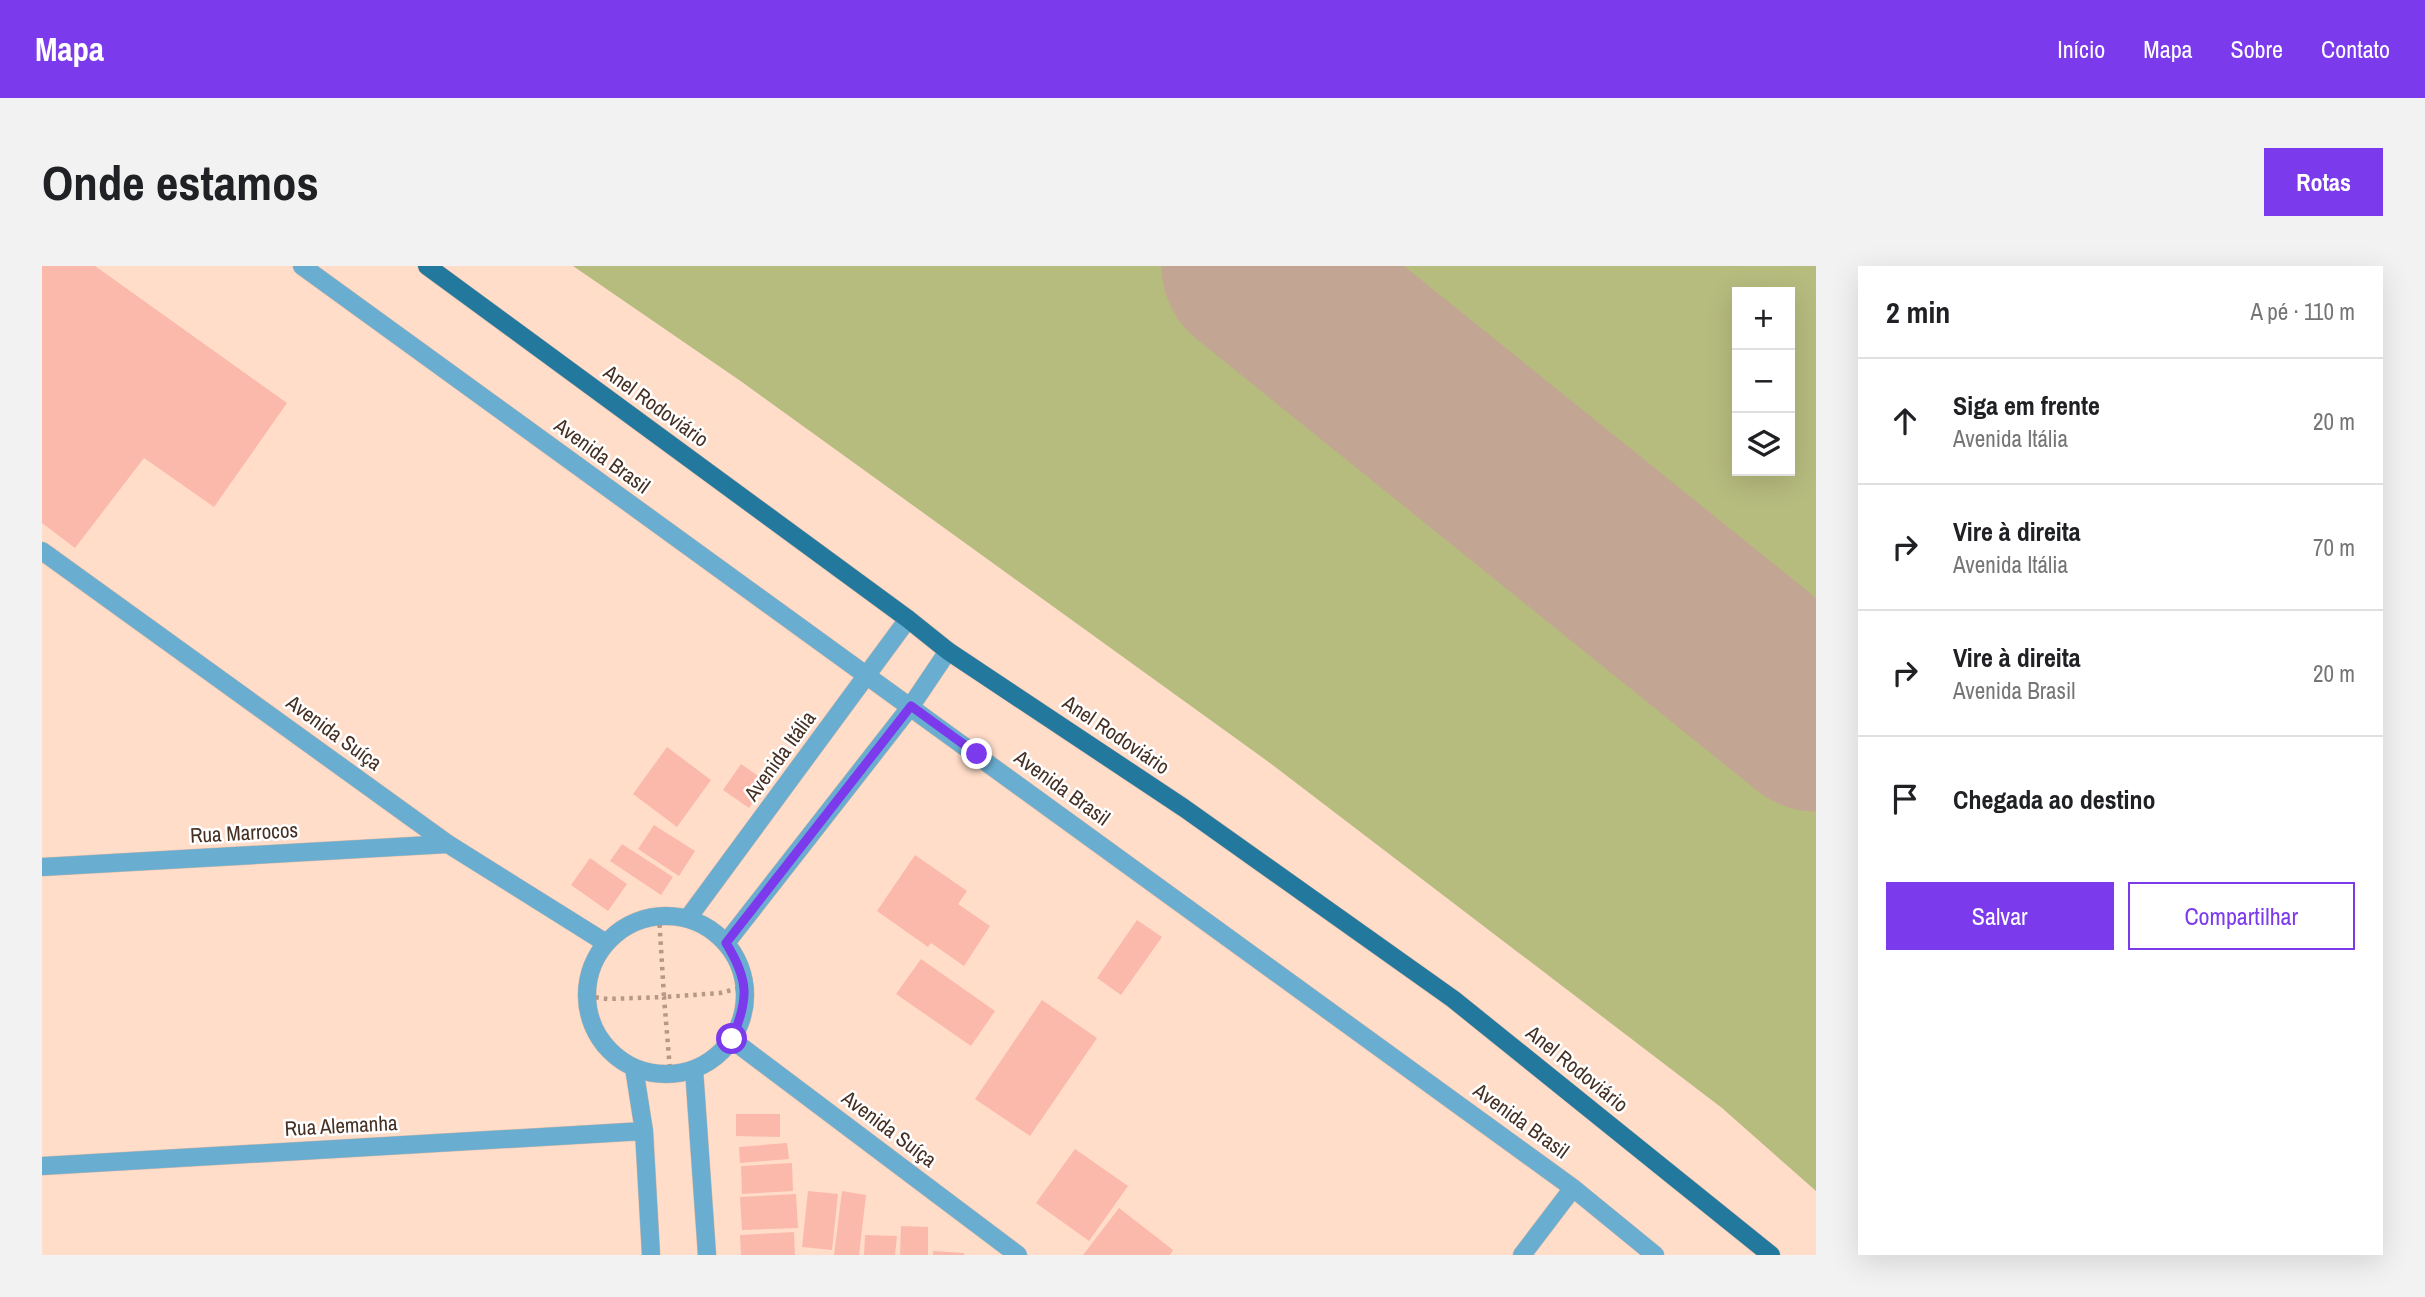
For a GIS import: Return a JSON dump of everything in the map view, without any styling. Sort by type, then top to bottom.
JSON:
[{"type":"main road","name":"Anel Rodoviário","points":[[427,266],[948,651],[1184,808],[1453,999],[1770,1255]]},
{"type":"street","name":"Avenida Brasil","points":[[302,266],[1573,1188],[1655,1255]]},
{"type":"street","name":"Avenida Suíça","points":[[42,551],[51,565],[448,844],[606,943]]},
{"type":"street","name":"Avenida Itália","points":[[688,918],[908,619]]},
{"type":"street","points":[[726,943],[911,706],[948,651]]},
{"type":"street","name":"Rua Marrocos","points":[[42,867],[448,844]]},
{"type":"street","points":[[659,915],[688,918],[709,928],[726,943],[738,963],[744,987],[742,1014],[732,1039],[715,1057],[694,1069],[671,1074],[634,1068],[615,1055],[600,1038],[590,1018],[587,996],[592,967],[606,943],[629,924],[659,915]]},
{"type":"street","name":"Avenida Suíça","points":[[732,1039],[1018,1255]]},
{"type":"street","points":[[634,1068],[643,1131],[651,1255]]},
{"type":"street","points":[[694,1069],[706,1255]]},
{"type":"street","name":"Rua Alemanha","points":[[42,1166],[643,1131]]},
{"type":"street","points":[[1522,1255],[1573,1188]]},
{"type":"path","points":[[659,915],[671,1074]]},
{"type":"path","points":[[587,996],[608,999],[664,998],[720,993],[744,987]]},
{"type":"green space","points":[[573,266],[1816,266],[1816,1191],[1722,1108],[1270,763],[742,382]]},
{"type":"building","points":[[42,266],[95,266],[287,403],[214,507],[144,458],[75,548],[42,523]]},
{"type":"building","points":[[667,747],[711,780],[677,827],[633,794]]},
{"type":"building","points":[[741,764],[767,782],[749,808],[723,790]]},
{"type":"building","points":[[654,825],[695,851],[679,876],[638,849]]},
{"type":"building","points":[[622,844],[673,877],[661,895],[610,861]]},
{"type":"building","points":[[915,855],[967,891],[958,904],[990,926],[964,966],[931,943],[928,947],[877,911]]},
{"type":"building","points":[[590,858],[627,884],[608,911],[571,885]]},
{"type":"building","points":[[1137,920],[1162,937],[1121,995],[1097,978]]},
{"type":"building","points":[[921,959],[995,1011],[971,1046],[896,994]]},
{"type":"building","points":[[1042,1000],[1097,1038],[1030,1136],[975,1099]]},
{"type":"building","points":[[736,1114],[780,1114],[780,1137],[736,1136]]},
{"type":"building","points":[[787,1143],[789,1159],[740,1163],[739,1147]]},
{"type":"building","points":[[1075,1149],[1128,1186],[1089,1241],[1036,1203]]},
{"type":"building","points":[[792,1163],[793,1191],[742,1194],[741,1166]]},
{"type":"building","points":[[808,1191],[838,1194],[832,1250],[802,1247]]},
{"type":"building","points":[[842,1191],[866,1195],[859,1255],[834,1255]]},
{"type":"building","points":[[796,1194],[798,1228],[742,1230],[740,1197]]},
{"type":"building","points":[[1119,1208],[1173,1250],[1170,1255],[1083,1255]]},
{"type":"building","points":[[901,1226],[928,1227],[928,1255],[900,1255]]},
{"type":"building","points":[[794,1232],[795,1255],[741,1255],[740,1235]]},
{"type":"building","points":[[865,1235],[897,1236],[895,1255],[864,1255]]},
{"type":"building","points":[[933,1251],[964,1253],[964,1255],[933,1255]]},
{"type":"taxiway","points":[[1271,266],[1303,305]]},
{"type":"runway","points":[[1255,266],[1816,718]]},
{"type":"route","points":[[732,1039],[742,1014],[744,987],[738,963],[726,943],[911,706],[977,754]]}]
